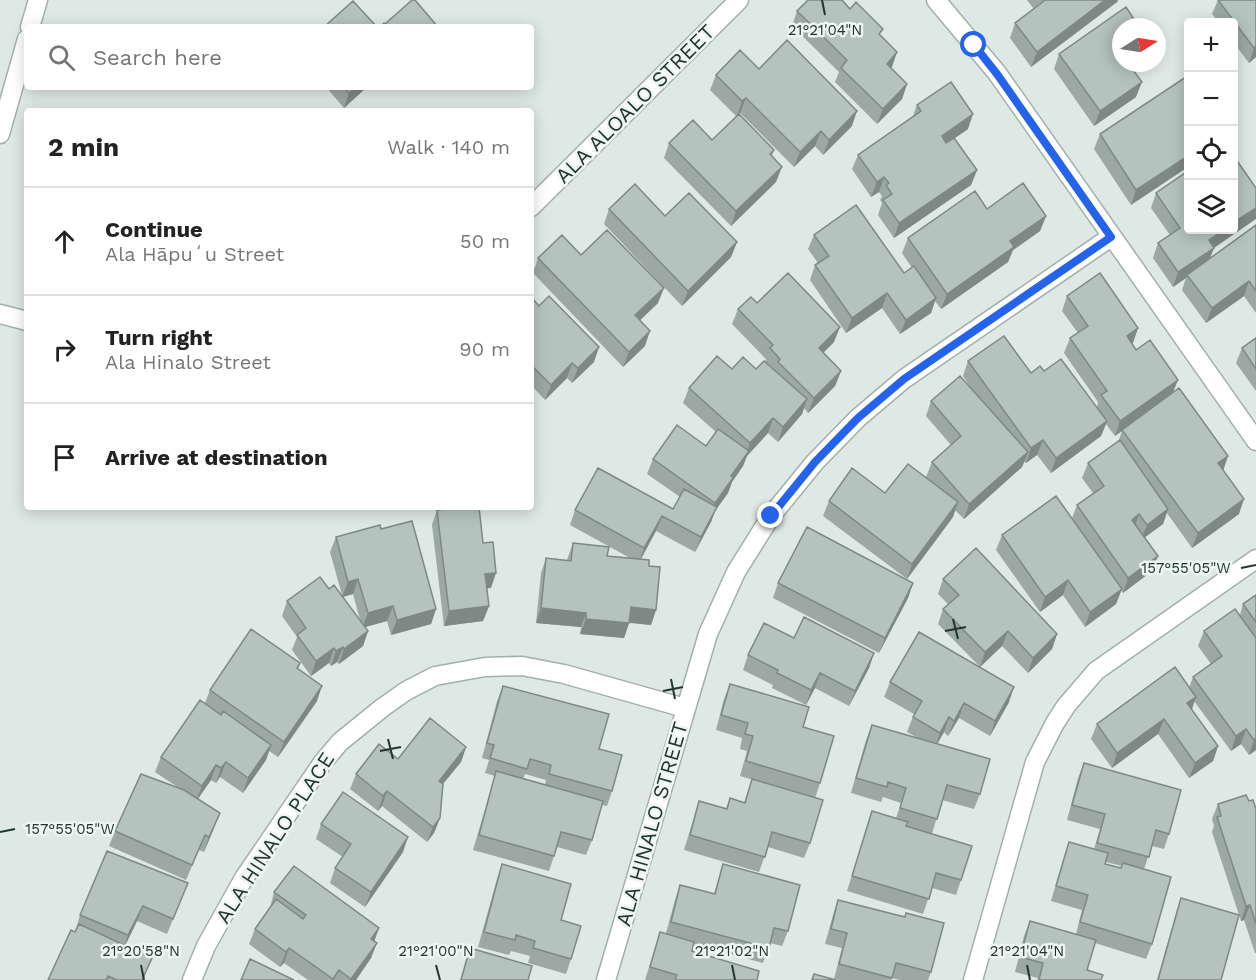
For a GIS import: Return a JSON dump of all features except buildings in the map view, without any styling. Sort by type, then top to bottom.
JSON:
[{"type":"street","points":[[31,24],[38,0]]},
{"type":"street","name":"ALA ALOALO STREET","points":[[534,204],[740,0]]},
{"type":"street","points":[[936,0],[997,74],[1256,441]]},
{"type":"street","points":[[0,134],[24,50]]},
{"type":"street","name":"ALA HINALO STREET","points":[[606,980],[708,634],[736,572],[771,516],[815,462],[858,418],[904,379],[1111,237]]},
{"type":"street","points":[[0,314],[24,320]]},
{"type":"street","points":[[973,980],[1035,762],[1060,714],[1096,671],[1256,559]]},
{"type":"street","name":"ALA HINALO PLACE","points":[[192,980],[206,946],[244,878],[323,762],[340,742],[406,691],[435,676],[485,667],[522,666],[564,674],[685,708]]},
{"type":"route","points":[[771,516],[815,462],[858,418],[904,379],[1111,237],[997,74],[974,45]]}]
